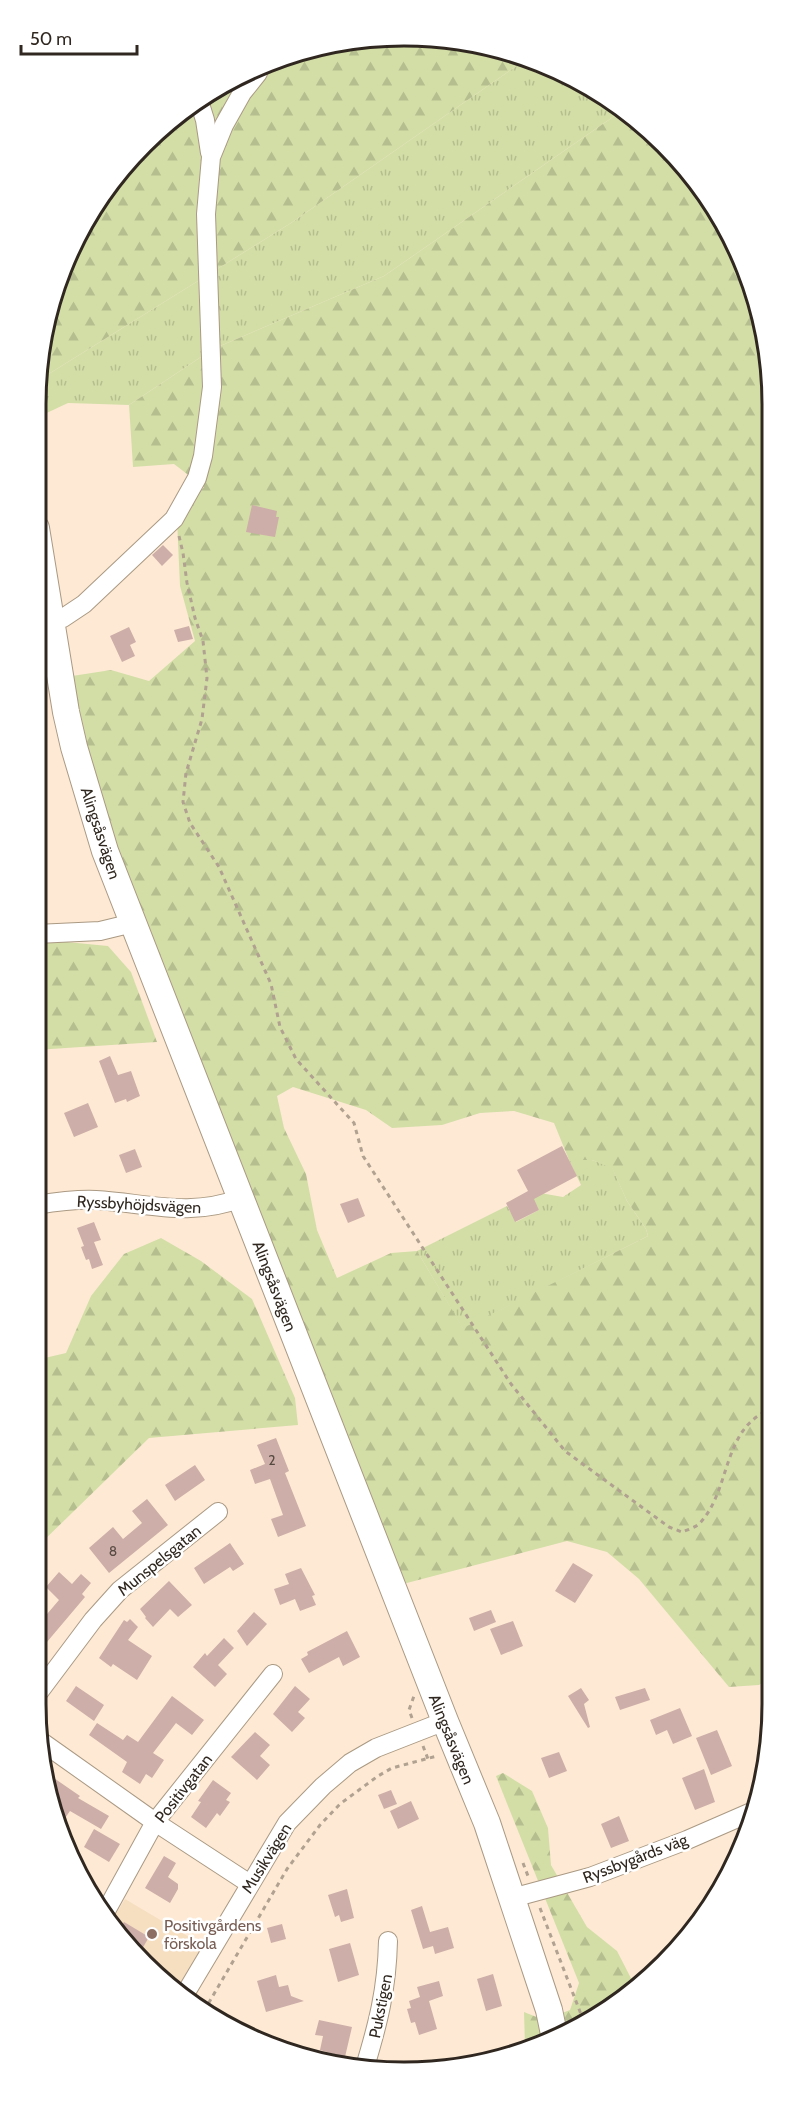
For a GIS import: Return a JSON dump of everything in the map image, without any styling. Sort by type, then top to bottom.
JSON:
[{"type":"main road","name":"Alingsåsvägen","points":[[46,586],[60,678],[74,747],[105,851],[486,1823],[549,2010],[553,2030]]},
{"type":"street","points":[[211,157],[233,109],[252,80]]},
{"type":"street","points":[[52,621],[63,618],[84,604],[174,519],[197,478],[204,447],[212,387],[206,214],[211,157],[206,120],[202,110]]},
{"type":"street","points":[[46,934],[100,931],[133,923]]},
{"type":"street","name":"Ryssbyhöjdsvägen","points":[[46,1204],[92,1200],[194,1210],[225,1205],[241,1198]]},
{"type":"street","name":"Munspelsgatan","points":[[46,1683],[93,1620],[120,1590],[218,1512]]},
{"type":"street","name":"Positivgatan","points":[[109,1906],[155,1822],[273,1674]]},
{"type":"street","name":"Musikvägen","points":[[188,1989],[287,1823],[322,1786],[343,1768],[376,1748],[445,1721]]},
{"type":"street","points":[[50,1747],[155,1822],[249,1884]]},
{"type":"street","name":"Ryssbygårds väg","points":[[512,1898],[590,1877],[687,1840],[745,1815]]},
{"type":"street","name":"Pukstigen","points":[[367,2060],[380,2018],[387,1973],[388,1941]]},
{"type":"path","points":[[174,519],[183,553],[189,594],[203,641],[207,678],[202,719],[186,773],[183,802],[190,824],[219,867],[271,984],[280,1027],[296,1059],[354,1123],[363,1156],[511,1384],[565,1450],[669,1527],[682,1532],[697,1526],[708,1513],[736,1440],[752,1420],[762,1414]]},
{"type":"path","points":[[208,2004],[287,1869],[320,1825],[340,1804],[392,1768],[441,1755],[456,1748]]},
{"type":"shaded area","name":"Positivgårdens förskola","points":[[125,1899],[206,1947],[184,1986],[151,1958],[115,1915]]},
{"type":"green space","points":[[381,47],[428,47],[474,53],[518,65],[291,223],[48,374],[53,335],[65,289],[94,225],[120,187],[151,151],[168,135],[206,107],[246,83],[267,74],[289,65],[335,53]]},
{"type":"green space","points":[[518,65],[584,94],[615,115],[384,276],[213,349],[129,405],[68,403],[46,413],[48,374],[291,223]]},
{"type":"green space","points":[[615,115],[658,151],[689,187],[726,246],[744,289],[756,335],[762,381],[762,1683],[759,1685],[729,1687],[639,1579],[607,1552],[567,1541],[403,1584],[118,852],[90,758],[72,676],[111,670],[149,681],[195,641],[180,586],[177,520],[204,487],[174,464],[133,467],[129,405],[213,349],[384,276]],"holes":[[[293,1087],[366,1110],[392,1128],[442,1125],[480,1113],[514,1111],[554,1123],[569,1160],[592,1160],[612,1168],[627,1201],[646,1229],[648,1236],[463,1328],[417,1251],[391,1253],[337,1278],[317,1230],[306,1174],[284,1128],[277,1096]]]},
{"type":"green space","points":[[46,940],[108,946],[131,972],[157,1042],[46,1049]]},
{"type":"green space","points":[[569,1160],[592,1160],[612,1167],[627,1201],[646,1229],[648,1236],[463,1329],[417,1251],[507,1206],[516,1222],[539,1210],[529,1191],[563,1197],[581,1185]]},
{"type":"green space","points":[[161,1238],[201,1261],[252,1299],[295,1398],[298,1425],[149,1438],[46,1538],[46,1358],[66,1353],[91,1296],[124,1254]]},
{"type":"green space","points":[[503,1773],[532,1791],[548,1828],[551,1865],[587,1927],[617,1951],[632,1981],[584,2015],[525,2042],[524,2012],[544,2020],[570,2010],[579,1983],[496,1776]]},
{"type":"building","points":[[252,505],[277,511],[276,517],[279,517],[275,537],[246,532]]},
{"type":"building","points":[[163,545],[173,555],[162,566],[152,555]]},
{"type":"building","points":[[189,626],[193,639],[178,642],[174,630]]},
{"type":"building","points":[[129,627],[136,642],[130,645],[135,656],[122,662],[110,636]]},
{"type":"building","points":[[110,1056],[118,1075],[131,1071],[140,1096],[127,1102],[126,1099],[115,1103],[99,1061]]},
{"type":"building","points":[[88,1103],[98,1127],[74,1137],[64,1113]]},
{"type":"building","points":[[562,1146],[577,1176],[534,1199],[539,1210],[515,1222],[506,1203],[528,1191],[517,1170]]},
{"type":"building","points":[[135,1149],[142,1167],[126,1173],[119,1155]]},
{"type":"building","points":[[358,1198],[365,1216],[348,1223],[340,1204]]},
{"type":"building","points":[[94,1222],[101,1240],[94,1242],[103,1265],[92,1269],[81,1247],[84,1246],[77,1228]]},
{"type":"building","points":[[276,1438],[289,1471],[285,1473],[306,1526],[278,1537],[271,1519],[283,1515],[270,1479],[255,1484],[250,1470],[265,1464],[257,1445]]},
{"type":"building","points":[[195,1465],[205,1480],[175,1501],[165,1485]]},
{"type":"building","points":[[147,1499],[168,1525],[109,1573],[89,1548],[113,1527],[123,1539],[142,1523],[132,1511]]},
{"type":"building","points":[[230,1543],[244,1564],[233,1571],[230,1567],[204,1584],[194,1568]]},
{"type":"building","points":[[573,1563],[593,1575],[575,1603],[555,1591]]},
{"type":"building","points":[[301,1568],[315,1595],[312,1596],[316,1605],[300,1611],[295,1599],[280,1605],[274,1589],[289,1584],[285,1574]]},
{"type":"building","points":[[59,1572],[72,1584],[81,1574],[91,1583],[82,1594],[85,1597],[46,1643],[46,1615],[59,1600],[46,1587]]},
{"type":"building","points":[[169,1581],[192,1605],[178,1617],[170,1609],[153,1627],[140,1609]]},
{"type":"building","points":[[491,1610],[496,1622],[474,1631],[469,1618]]},
{"type":"building","points":[[254,1612],[267,1624],[247,1646],[237,1631]]},
{"type":"building","points":[[130,1619],[138,1627],[128,1640],[152,1656],[137,1680],[113,1664],[111,1667],[99,1658],[124,1620],[127,1622]]},
{"type":"building","points":[[513,1621],[523,1646],[501,1655],[490,1629]]},
{"type":"building","points":[[347,1631],[360,1657],[343,1666],[339,1657],[309,1673],[301,1659],[308,1655],[307,1652]]},
{"type":"building","points":[[224,1638],[234,1648],[218,1665],[227,1674],[215,1687],[193,1667],[205,1653],[207,1656]]},
{"type":"building","points":[[76,1686],[104,1705],[94,1721],[66,1701]]},
{"type":"building","points":[[295,1686],[310,1699],[298,1712],[305,1718],[292,1732],[273,1714]]},
{"type":"building","points":[[581,1688],[589,1700],[584,1704],[590,1727],[588,1728],[568,1696]]},
{"type":"building","points":[[645,1688],[650,1700],[620,1710],[615,1697]]},
{"type":"building","points":[[172,1696],[204,1720],[192,1735],[176,1723],[153,1753],[164,1760],[152,1778],[146,1774],[140,1784],[122,1772],[127,1762],[89,1735],[97,1723],[123,1740],[127,1735],[138,1742]]},
{"type":"building","points":[[680,1708],[692,1736],[673,1744],[667,1730],[656,1735],[650,1720]]},
{"type":"building","points":[[717,1730],[732,1766],[711,1775],[696,1738]]},
{"type":"building","points":[[255,1732],[270,1745],[260,1756],[270,1765],[257,1780],[231,1757]]},
{"type":"building","points":[[559,1752],[567,1771],[549,1778],[541,1758]]},
{"type":"building","points":[[704,1769],[715,1802],[695,1810],[682,1778]]},
{"type":"building","points":[[54,1778],[80,1796],[78,1798],[109,1816],[101,1829],[70,1811],[65,1819]]},
{"type":"building","points":[[213,1780],[231,1793],[226,1800],[230,1802],[220,1816],[217,1813],[206,1828],[191,1817],[201,1802],[198,1801]]},
{"type":"building","points":[[391,1790],[397,1804],[384,1809],[378,1795]]},
{"type":"building","points":[[411,1801],[419,1819],[398,1829],[390,1811]]},
{"type":"building","points":[[619,1816],[629,1841],[611,1848],[601,1824]]},
{"type":"building","points":[[94,1829],[120,1844],[109,1862],[84,1847]]},
{"type":"building","points":[[164,1856],[176,1863],[168,1877],[178,1884],[178,1889],[170,1903],[145,1888]]},
{"type":"building","points":[[347,1889],[354,1918],[341,1922],[339,1915],[335,1917],[328,1895]]},
{"type":"building","points":[[422,1906],[430,1932],[448,1927],[454,1948],[435,1954],[433,1946],[423,1949],[411,1910]]},
{"type":"building","points":[[124,1922],[149,1937],[142,1949],[135,1941],[122,1925]]},
{"type":"building","points":[[282,1924],[286,1939],[271,1943],[267,1928]]},
{"type":"building","points":[[350,1943],[359,1975],[338,1982],[329,1949]]},
{"type":"building","points":[[493,1974],[502,2006],[486,2011],[477,1979]]},
{"type":"building","points":[[276,1975],[279,1987],[288,1985],[291,1996],[304,2001],[266,2012],[257,1981]]},
{"type":"building","points":[[439,1981],[443,1996],[429,2001],[437,2029],[419,2035],[415,2022],[411,2023],[407,2009],[411,2008],[409,2001],[420,1997],[417,1987]]},
{"type":"building","points":[[319,2020],[352,2027],[345,2057],[320,2050],[323,2036],[315,2035]]},
{"type":"place","name":"Positivgårdens förskola","points":[[152,1934]]}]
